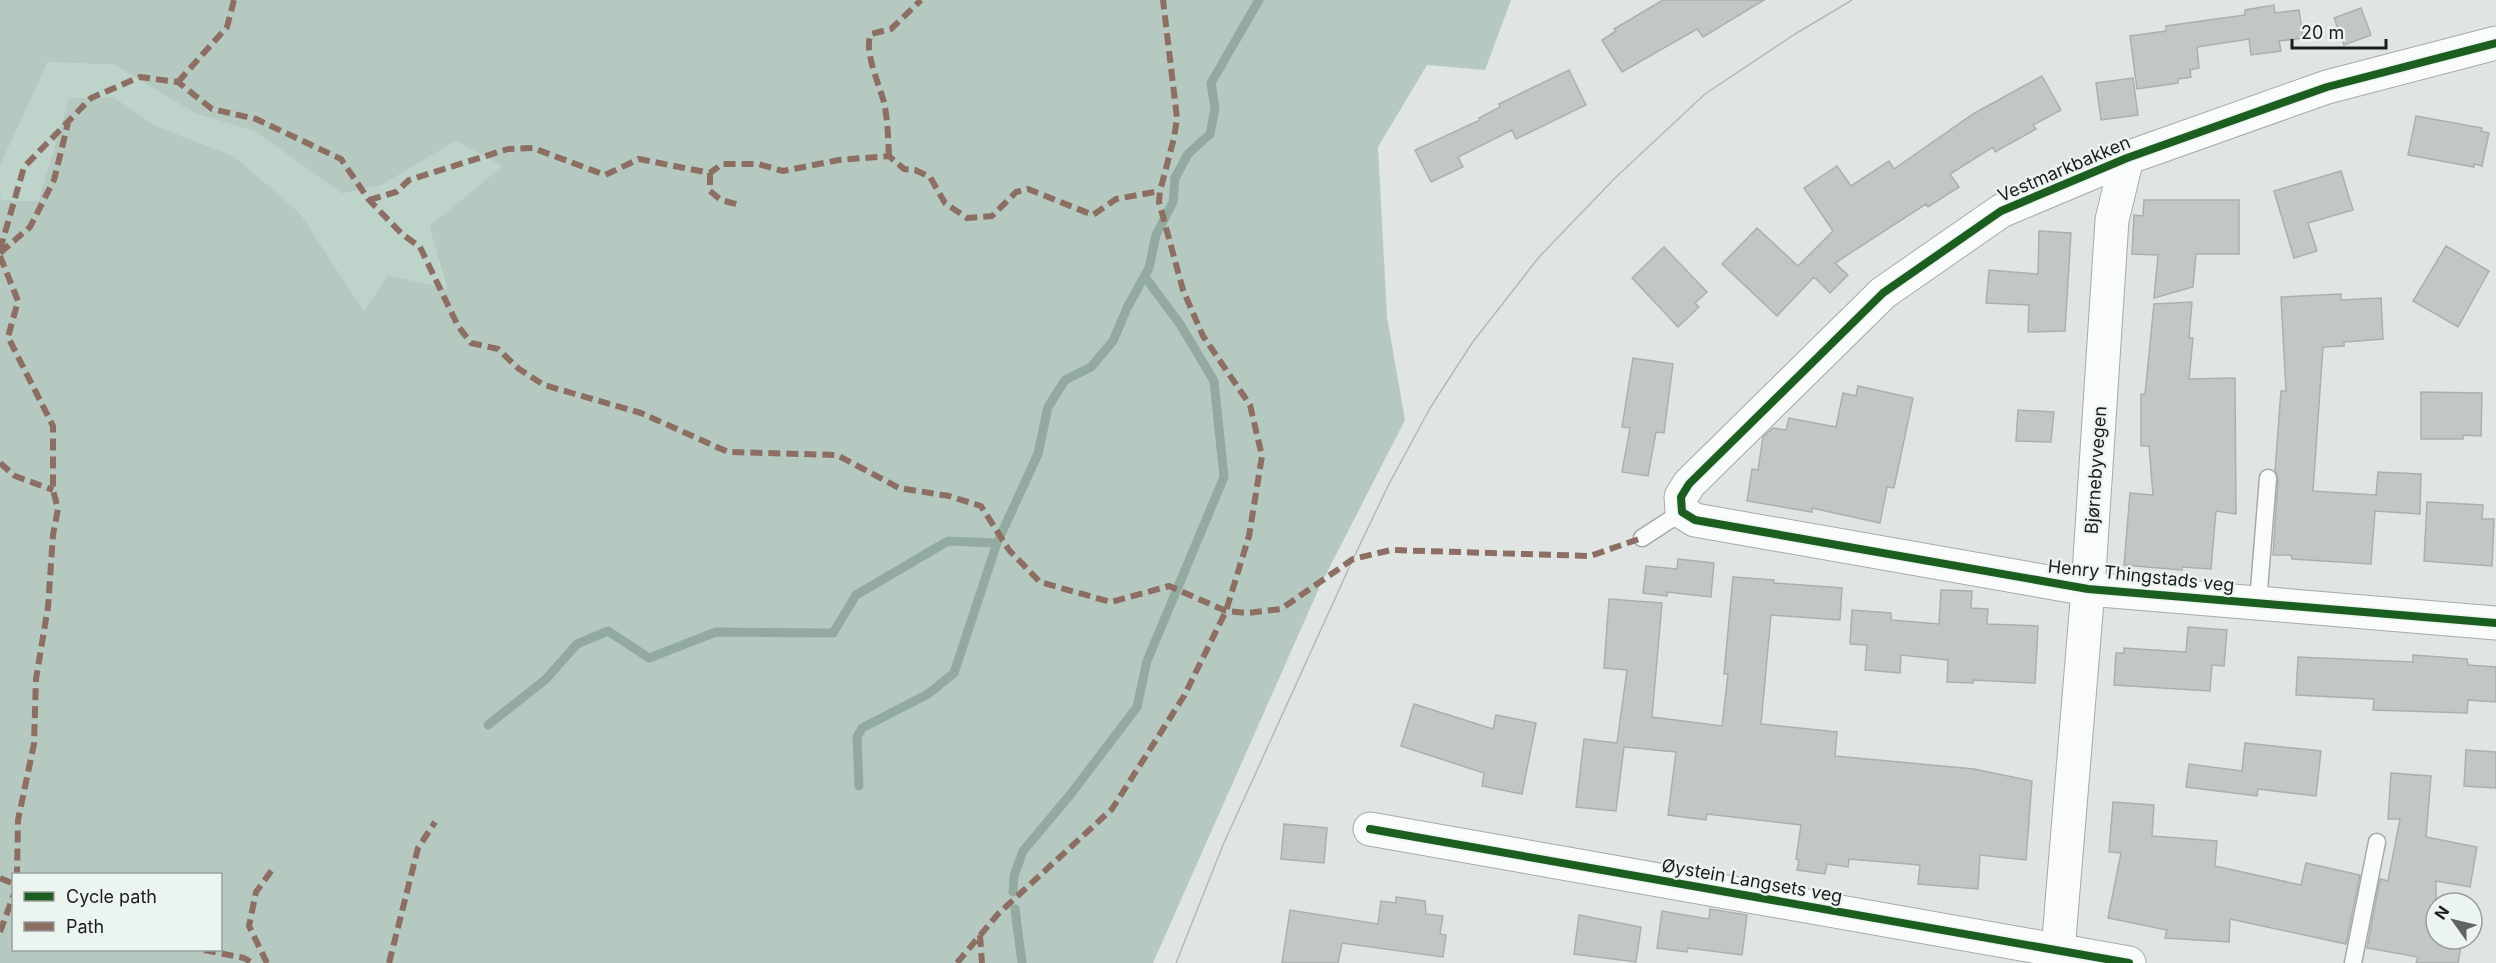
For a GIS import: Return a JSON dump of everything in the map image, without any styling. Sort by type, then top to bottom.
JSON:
[{"type":"street","name":"Vestmarkbakken","points":[[1682,512],[1681,497],[1689,484],[1882,293],[2001,211],[2127,158],[2327,87],[2496,43]]},
{"type":"street","name":"Bjørnebyvegen","points":[[2058,957],[2088,589],[2112,220],[2127,158]]},
{"type":"street","name":"Henry Thingstads veg","points":[[1682,512],[1695,520],[2088,589],[2496,622]]},
{"type":"street","name":"Øystein Langsets veg","points":[[1370,829],[2058,957],[2129,963]]},
{"type":"lane","points":[[2258,602],[2268,478]]},
{"type":"lane","points":[[1642,538],[1682,512]]},
{"type":"lane","points":[[2353,963],[2377,842]]},
{"type":"green space","points":[[0,0],[1511,0],[1485,70],[1427,65],[1378,147],[1387,317],[1405,420],[1320,586],[1153,963],[0,963],[0,190],[1,200],[38,201],[69,98],[114,97],[156,126],[234,156],[300,213],[364,311],[388,275],[447,289],[429,226],[503,166],[456,141],[382,185],[342,194],[256,132],[194,113],[115,65],[48,62],[0,166]]},
{"type":"green space","points":[[48,62],[115,65],[194,113],[256,132],[342,194],[382,185],[456,141],[504,166],[429,226],[447,290],[364,311],[300,213],[234,156],[156,126],[114,97],[69,98],[38,201],[0,200],[0,166]]},
{"type":"building","points":[[1663,0],[1764,0],[1703,37],[1697,29],[1622,72],[1602,40],[1616,31],[1614,29]]},
{"type":"building","points":[[2274,5],[2275,13],[2299,10],[2303,38],[2279,41],[2281,51],[2251,55],[2249,39],[2197,47],[2199,68],[2190,70],[2191,77],[2178,79],[2178,83],[2137,89],[2130,36],[2166,31],[2166,26],[2245,15],[2245,10]]},
{"type":"building","points":[[2361,8],[2371,35],[2344,45],[2334,18]]},
{"type":"building","points":[[1569,70],[1586,105],[1516,139],[1512,130],[1458,157],[1463,167],[1431,182],[1415,150],[1480,120],[1479,118],[1500,107],[1499,104]]},
{"type":"building","points":[[2042,76],[2061,110],[2033,125],[2036,129],[1995,152],[1993,147],[1950,174],[1959,187],[1928,207],[1926,204],[1835,263],[1848,275],[1830,293],[1814,277],[1777,316],[1722,264],[1757,228],[1798,266],[1833,231],[1804,188],[1837,166],[1851,186],[1889,161],[1894,169],[1973,114]]},
{"type":"building","points":[[2133,78],[2138,115],[2101,120],[2096,83]]},
{"type":"building","points":[[2416,116],[2482,128],[2481,131],[2489,133],[2482,166],[2474,164],[2474,167],[2408,155]]},
{"type":"building","points":[[2341,171],[2353,210],[2308,223],[2317,251],[2294,258],[2274,191]]},
{"type":"building","points":[[2144,200],[2239,200],[2239,254],[2196,254],[2193,287],[2154,298],[2158,255],[2132,254],[2134,215],[2143,216]]},
{"type":"building","points":[[2039,231],[2071,233],[2065,331],[2028,332],[2029,305],[1986,303],[1989,270],[2038,274]]},
{"type":"building","points":[[2446,246],[2489,271],[2458,327],[2413,301]]},
{"type":"building","points":[[1664,247],[1707,292],[1695,303],[1699,307],[1678,327],[1632,278]]},
{"type":"building","points":[[2341,294],[2341,300],[2381,298],[2383,339],[2344,342],[2344,346],[2323,347],[2313,491],[2376,495],[2378,472],[2421,474],[2420,514],[2375,511],[2371,564],[2292,559],[2291,555],[2273,555],[2278,479],[2275,471],[2281,391],[2286,391],[2281,297]]},
{"type":"building","points":[[2192,302],[2189,338],[2193,338],[2189,379],[2235,378],[2236,514],[2216,511],[2211,569],[2182,567],[2182,570],[2124,565],[2130,493],[2153,495],[2149,446],[2141,446],[2141,394],[2145,394],[2154,304]]},
{"type":"building","points":[[1633,358],[1673,364],[1664,433],[1656,432],[1648,476],[1622,472],[1630,428],[1622,427]]},
{"type":"building","points":[[1858,386],[1913,398],[1894,488],[1887,487],[1880,523],[1812,508],[1812,512],[1747,501],[1752,469],[1758,470],[1763,437],[1773,428],[1786,430],[1789,418],[1836,427],[1843,393],[1856,396]]},
{"type":"building","points":[[2421,392],[2482,393],[2481,436],[2463,435],[2463,439],[2421,439]]},
{"type":"building","points":[[2018,410],[2054,412],[2051,442],[2016,441]]},
{"type":"building","points":[[2427,502],[2483,505],[2482,519],[2494,519],[2492,566],[2424,561]]},
{"type":"building","points":[[1678,559],[1714,563],[1711,597],[1667,592],[1667,596],[1643,593],[1646,566],[1677,569]]},
{"type":"building","points":[[1733,577],[1774,580],[1774,583],[1842,588],[1840,620],[1771,615],[1761,724],[1837,732],[1835,756],[1974,769],[2032,781],[2026,860],[1980,855],[1978,889],[1918,884],[1920,865],[1849,859],[1848,867],[1827,864],[1825,874],[1797,870],[1799,860],[1796,859],[1801,825],[1707,814],[1706,820],[1668,815],[1676,752],[1624,747],[1616,811],[1576,807],[1584,739],[1617,743],[1627,670],[1604,668],[1609,599],[1662,603],[1652,717],[1722,726],[1728,674],[1724,674]]},
{"type":"building","points":[[1941,590],[1972,591],[1971,608],[1988,609],[1987,624],[2038,626],[2035,683],[1973,680],[1973,683],[1947,682],[1948,660],[1901,655],[1900,673],[1865,670],[1867,645],[1850,644],[1852,610],[1891,613],[1891,620],[1939,624]]},
{"type":"building","points":[[2188,627],[2227,630],[2224,666],[2212,665],[2210,691],[2114,685],[2116,653],[2124,653],[2124,648],[2186,652]]},
{"type":"building","points":[[2413,655],[2467,659],[2468,665],[2496,667],[2496,702],[2468,700],[2467,713],[2373,710],[2374,699],[2296,695],[2298,657],[2413,662]]},
{"type":"building","points":[[1414,704],[1493,729],[1496,715],[1536,723],[1522,794],[1482,786],[1484,773],[1401,746]]},
{"type":"building","points":[[2245,743],[2321,751],[2316,796],[2258,789],[2257,796],[2186,787],[2189,764],[2242,771]]},
{"type":"building","points":[[2466,750],[2496,752],[2496,788],[2464,786]]},
{"type":"building","points":[[2391,773],[2431,776],[2426,837],[2477,847],[2470,887],[2436,881],[2436,891],[2424,891],[2424,951],[2460,951],[2458,963],[2416,963],[2418,957],[2367,948],[2380,879],[2388,881],[2400,819],[2388,819]]},
{"type":"building","points":[[2113,802],[2154,805],[2152,836],[2217,841],[2215,866],[2301,885],[2306,863],[2360,875],[2346,944],[2230,919],[2229,942],[2165,938],[2167,930],[2108,918],[2121,853],[2109,852]]},
{"type":"building","points":[[1284,824],[1327,828],[1324,863],[1281,859]]},
{"type":"building","points":[[1396,897],[1425,901],[1426,914],[1443,916],[1440,934],[1446,935],[1443,957],[1342,943],[1338,963],[1282,963],[1290,910],[1378,924],[1381,901],[1396,903]]},
{"type":"building","points":[[1710,909],[1747,915],[1742,955],[1688,948],[1687,952],[1657,948],[1662,911],[1709,919]]},
{"type":"building","points":[[1579,915],[1641,927],[1636,962],[1574,954]]},
{"type":"waterway","points":[[488,725],[546,679],[577,644],[608,631],[649,658],[716,632],[833,633],[856,595],[948,541],[997,543],[1038,454],[1048,407],[1065,380],[1091,367],[1113,341],[1127,308],[1149,268],[1156,235],[1173,202],[1175,178],[1188,154],[1210,134],[1215,108],[1211,83],[1259,0]]},
{"type":"waterway","points":[[1013,892],[1014,876],[1023,851],[1070,795],[1137,707],[1147,661],[1224,477],[1214,381],[1180,324],[1145,277]]},
{"type":"waterway","points":[[859,786],[857,737],[862,728],[928,694],[954,673],[997,543]]},
{"type":"waterway","points":[[1015,909],[1022,963]]},
{"type":"tram line","points":[[1176,963],[1223,845],[1353,559],[1389,484],[1430,408],[1472,343],[1539,257],[1615,178],[1705,94],[1795,34],[1852,0]]},
{"type":"marked path","points":[[178,82],[227,27],[234,0]]},
{"type":"marked path","points":[[889,156],[885,109],[873,68],[869,41],[871,34],[891,29],[921,0]]},
{"type":"marked path","points":[[957,963],[998,914],[1112,809],[1184,696],[1226,611],[1249,536],[1262,456],[1250,405],[1203,336],[1183,290],[1159,202],[1177,118],[1163,0]]},
{"type":"marked path","points":[[0,250],[24,167],[91,98],[140,77],[178,82],[212,109],[256,119],[341,159],[369,200],[402,234],[420,247],[458,326],[471,343],[498,349],[519,369],[544,385],[641,413],[728,452],[837,455],[899,488],[949,496],[981,506],[1009,550],[1040,582],[1111,602],[1169,586],[1226,611],[1247,613],[1281,609],[1353,559],[1391,550],[1590,556],[1642,538]]},
{"type":"marked path","points":[[0,253],[30,227],[54,180],[68,123]]},
{"type":"marked path","points":[[369,200],[396,192],[409,180],[508,149],[533,148],[605,175],[639,159],[710,173],[722,164],[758,164],[783,171],[839,160],[889,156],[904,169],[915,170],[930,177],[945,203],[967,218],[992,216],[1016,192],[1028,189],[1093,215],[1116,199],[1160,191]]},
{"type":"marked path","points":[[710,173],[710,191],[721,200],[739,205]]},
{"type":"marked path","points":[[0,256],[18,301],[8,337],[53,426],[53,490],[58,509],[53,535],[48,607],[36,679],[34,744],[18,820],[17,873]]},
{"type":"marked path","points":[[0,463],[15,476],[53,490]]},
{"type":"marked path","points":[[389,963],[418,848],[435,822]]},
{"type":"marked path","points":[[267,963],[249,926],[256,892],[272,870]]},
{"type":"marked path","points":[[0,878],[12,883]]},
{"type":"marked path","points":[[0,932],[12,899]]},
{"type":"marked path","points":[[980,935],[982,963]]},
{"type":"marked path","points":[[209,951],[244,958],[253,963]]},
{"type":"cycle path","points":[[2496,43],[2327,87],[2127,158],[2001,211],[1883,293],[1689,484],[1681,497],[1682,512],[1695,520],[2088,589],[2496,623]]},
{"type":"cycle path","points":[[1370,829],[2129,963]]}]
